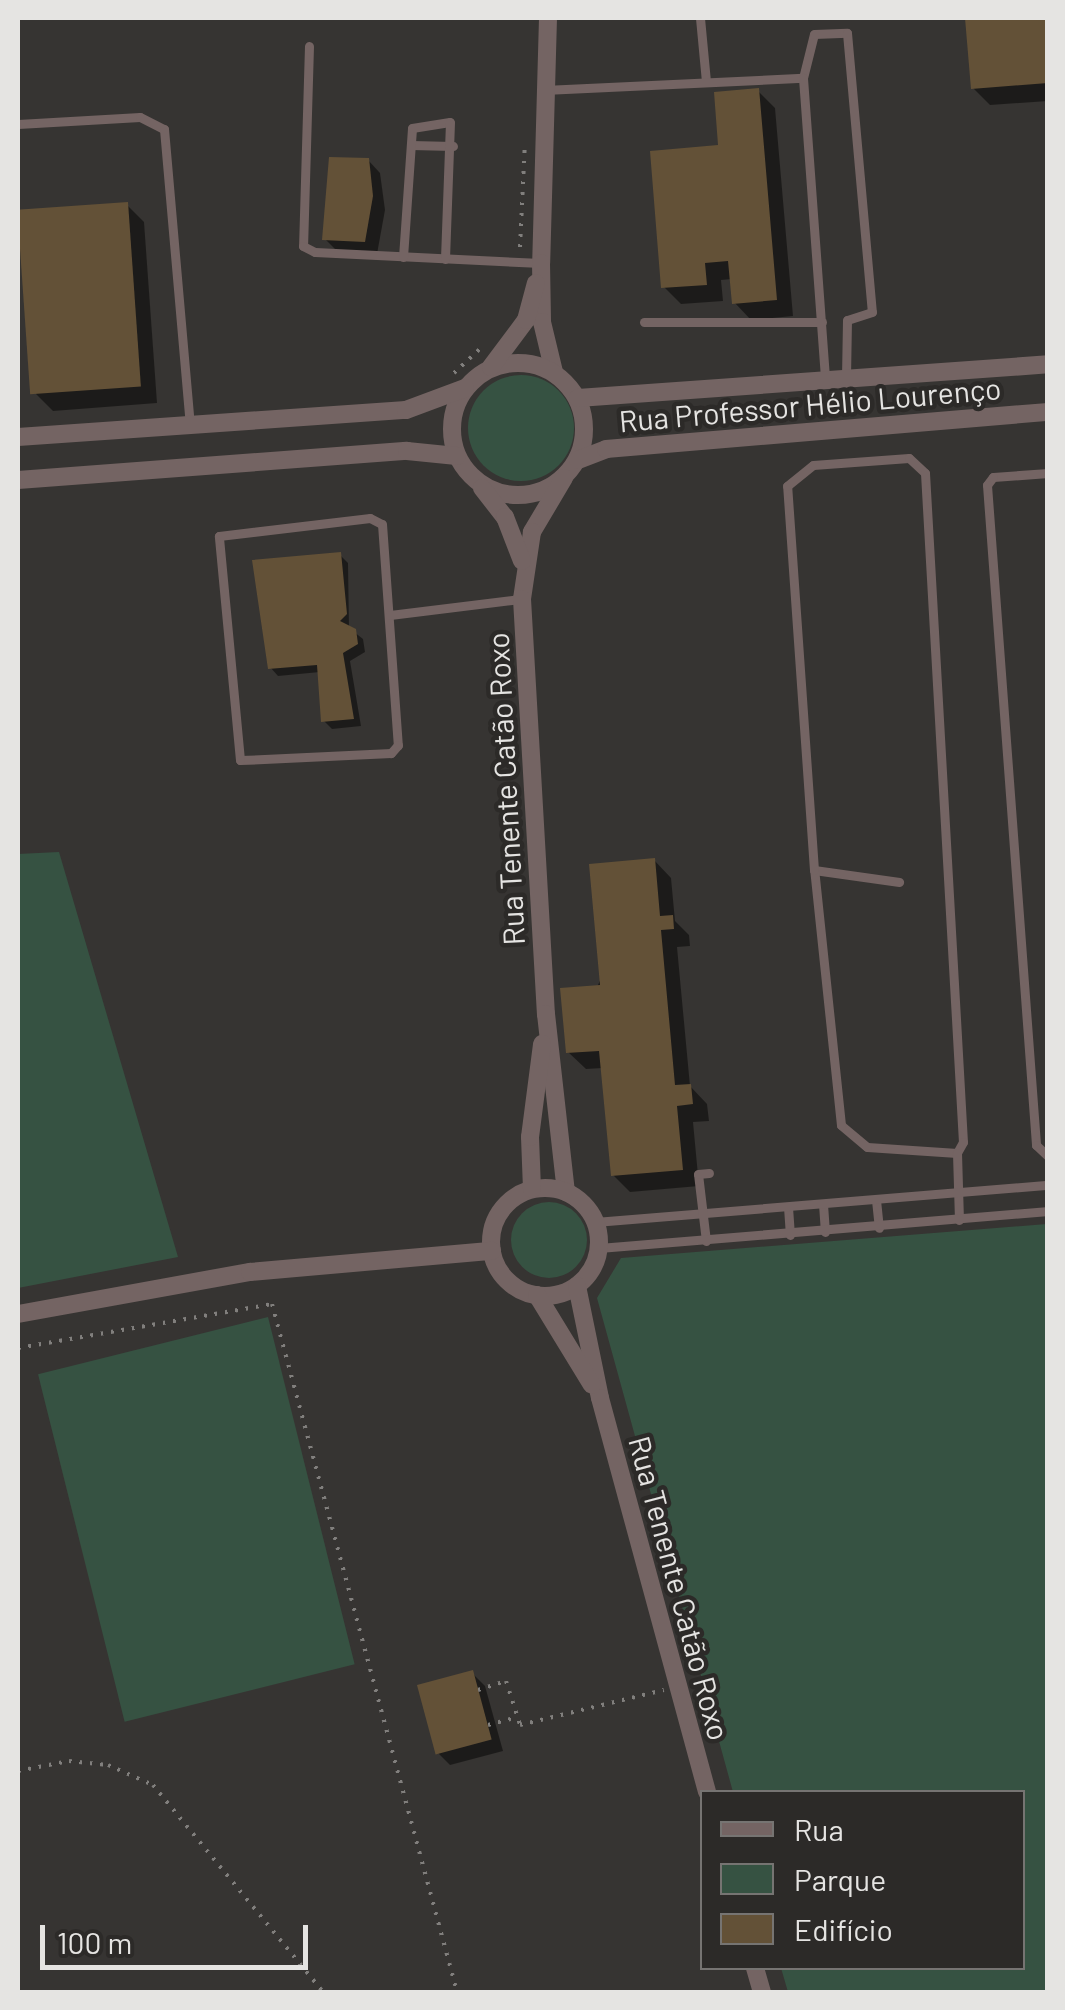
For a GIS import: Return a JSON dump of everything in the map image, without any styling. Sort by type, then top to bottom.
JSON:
[{"type":"street","points":[[457,382],[457,456],[475,480],[520,496],[564,478],[578,460],[584,418],[578,398],[554,372],[542,322],[548,18]]},
{"type":"street","points":[[491,367],[526,320],[541,263]]},
{"type":"street","points":[[18,437],[406,410],[491,367],[523,362],[554,372]]},
{"type":"street","name":"Rua Professor Hélio Lourenço","points":[[578,398],[1048,364]]},
{"type":"street","name":"Rua Professor Hélio Lourenço","points":[[578,460],[606,449],[1048,412]]},
{"type":"street","points":[[18,480],[407,451],[457,456]]},
{"type":"street","name":"Rua Tenente Catão Roxo","points":[[522,562],[564,478]]},
{"type":"street","name":"Rua Tenente Catão Roxo","points":[[475,480],[504,518],[522,562],[546,1014],[566,1192]]},
{"type":"street","name":"Rua Tenente Catão Roxo","points":[[532,1190],[530,1138],[546,1014]]},
{"type":"street","points":[[532,1190],[566,1192],[595,1222],[598,1248],[578,1286],[537,1296],[507,1281],[492,1251],[500,1212],[532,1190]]},
{"type":"street","points":[[18,1314],[250,1272],[492,1251]]},
{"type":"street","name":"Rua Tenente Catão Roxo","points":[[578,1286],[600,1398],[707,1790]]},
{"type":"street","name":"Rua Tenente Catão Roxo","points":[[537,1296],[600,1398]]},
{"type":"lane","points":[[700,18],[706,81]]},
{"type":"lane","points":[[825,378],[803,78],[814,34],[847,33],[872,312],[846,320],[846,376]]},
{"type":"lane","points":[[309,46],[299,235],[304,246],[403,257],[541,263]]},
{"type":"lane","points":[[544,90],[803,78]]},
{"type":"lane","points":[[18,124],[140,116],[164,130],[190,426]]},
{"type":"lane","points":[[403,257],[416,122],[450,122],[454,146],[445,259]]},
{"type":"lane","points":[[411,145],[454,146]]},
{"type":"lane","points":[[644,322],[822,322]]},
{"type":"lane","points":[[957,1153],[867,1147],[841,1125],[814,870],[787,486],[813,465],[908,458],[926,473],[963,1142],[957,1153],[959,1220]]},
{"type":"lane","points":[[1048,473],[993,477],[987,485],[1036,1146],[1048,1156]]},
{"type":"lane","points":[[378,520],[390,615],[396,750],[240,760],[219,536],[378,520]]},
{"type":"lane","points":[[390,615],[522,599]]},
{"type":"lane","points":[[814,870],[900,882]]},
{"type":"lane","points":[[706,1241],[698,1174],[708,1173]]},
{"type":"lane","points":[[595,1222],[1048,1186]]},
{"type":"lane","points":[[876,1200],[879,1228]]},
{"type":"lane","points":[[823,1204],[825,1232]]},
{"type":"lane","points":[[788,1207],[790,1235]]},
{"type":"lane","points":[[598,1248],[879,1228],[1048,1211]]},
{"type":"path","points":[[519,262],[526,130]]},
{"type":"path","points":[[457,382],[484,346]]},
{"type":"path","points":[[18,1348],[272,1304],[457,1992]]},
{"type":"path","points":[[478,1690],[506,1682],[520,1725],[678,1687]]},
{"type":"path","points":[[488,1725],[517,1717]]},
{"type":"path","points":[[18,1772],[70,1761],[108,1765],[152,1786],[323,1992]]},
{"type":"green space","points":[[521,375],[541,379],[559,390],[570,408],[574,428],[570,448],[559,466],[541,477],[521,481],[501,477],[483,466],[472,448],[468,428],[472,408],[483,390],[501,379]]},
{"type":"green space","points":[[59,852],[178,1257],[18,1288],[18,854]]},
{"type":"green space","points":[[549,1202],[576,1213],[587,1240],[576,1267],[549,1278],[522,1267],[511,1240],[522,1213]]},
{"type":"green space","points":[[1047,1224],[1047,1992],[788,1992],[782,1970],[1025,1970],[1025,1790],[732,1790],[597,1298],[621,1258]]},
{"type":"green space","points":[[268,1317],[355,1664],[125,1722],[38,1374]]},
{"type":"building","points":[[965,18],[1048,18],[1048,83],[971,89]]},
{"type":"building","points":[[759,88],[777,300],[732,304],[728,261],[705,263],[707,285],[661,288],[650,151],[718,145],[714,92]]},
{"type":"building","points":[[329,157],[369,158],[373,196],[365,242],[322,240]]},
{"type":"building","points":[[128,202],[141,387],[30,394],[18,210]]},
{"type":"building","points":[[341,552],[347,614],[340,621],[356,629],[358,644],[343,653],[354,719],[321,722],[317,665],[268,669],[252,560]]},
{"type":"building","points":[[655,858],[660,916],[673,915],[674,929],[661,930],[675,1085],[691,1084],[693,1104],[677,1106],[683,1170],[611,1176],[599,1051],[566,1053],[560,988],[600,985],[589,864]]},
{"type":"building","points":[[473,1670],[492,1740],[436,1755],[417,1685]]}]
